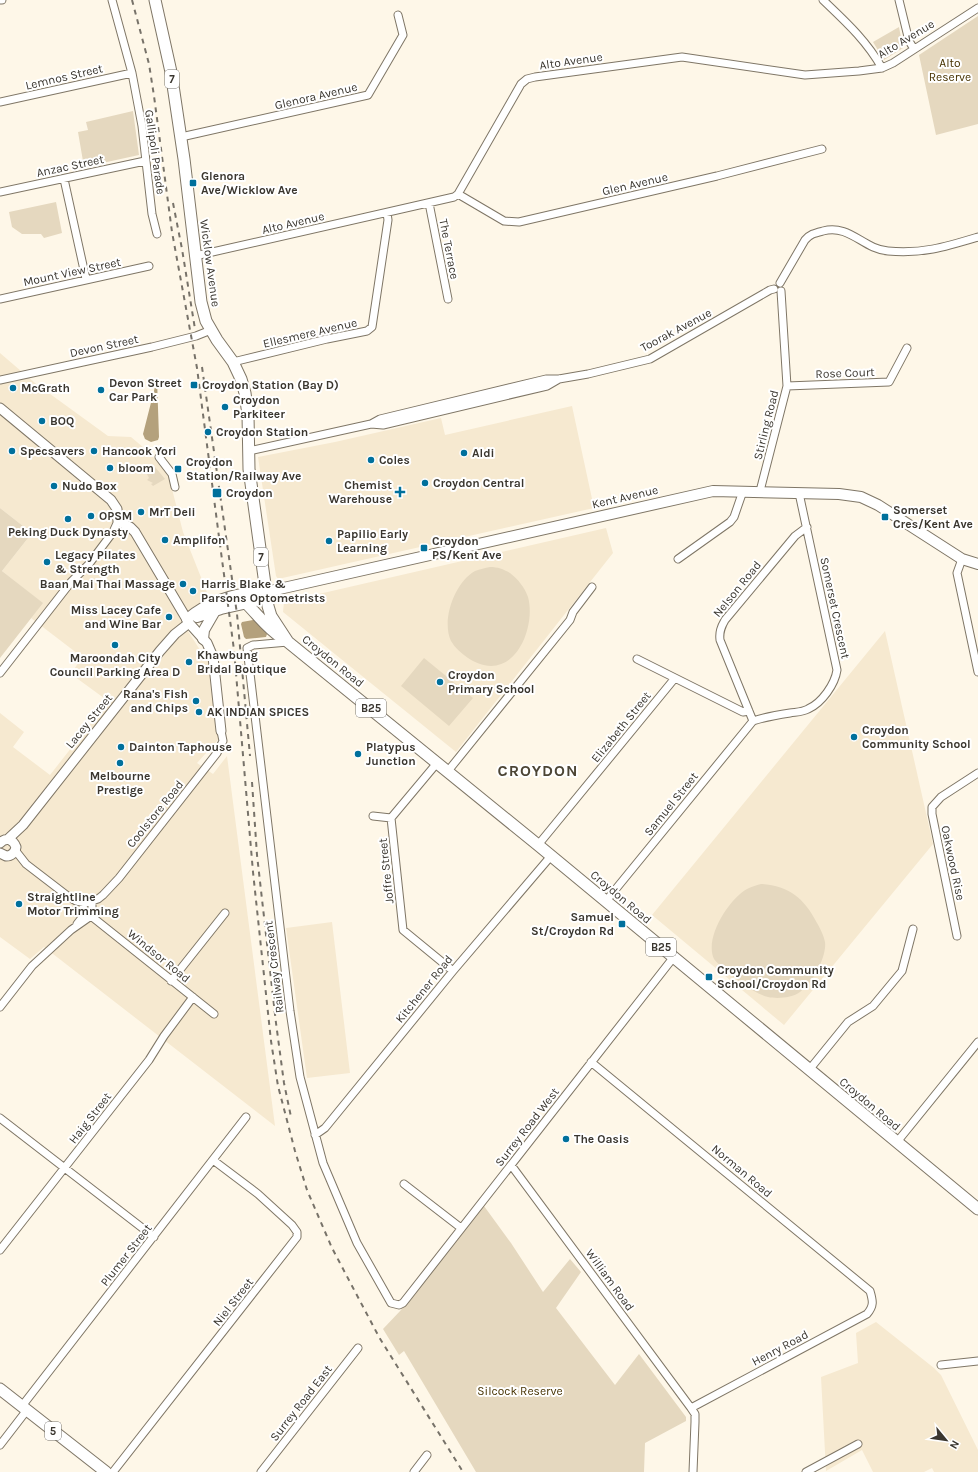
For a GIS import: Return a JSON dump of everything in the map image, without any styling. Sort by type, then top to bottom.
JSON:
[{"type":"main road","name":"Wicklow Avenue","points":[[155,0],[171,72],[181,137],[195,256],[205,318],[211,330],[233,362],[241,379],[245,393],[248,415],[249,469],[266,592]]},
{"type":"main road","name":"Kent Avenue","points":[[188,621],[195,613],[220,600],[250,593],[266,592],[713,491],[760,491],[851,495],[878,505],[962,559],[978,564]]},
{"type":"main road","name":"Kent Avenue","points":[[188,621],[215,611],[256,601],[266,592]]},
{"type":"main road","name":"Croydon Road","points":[[266,592],[271,616],[288,642],[448,771],[809,1070],[977,1206]]},
{"type":"main road","points":[[246,603],[256,612],[271,631],[288,642]]},
{"type":"main road","points":[[203,639],[204,630],[215,611]]},
{"type":"main road","name":"5","points":[[0,1389],[106,1472]]},
{"type":"street","name":"Gallipoli Parade","points":[[112,0],[132,73],[142,126],[152,214],[158,234]]},
{"type":"street","points":[[823,0],[866,42],[882,68]]},
{"type":"street","points":[[899,0],[909,41],[914,49]]},
{"type":"street","name":"Alto Avenue","points":[[195,256],[454,197],[458,194],[521,84],[527,79],[682,57],[805,75],[882,68],[893,63],[978,8]]},
{"type":"street","name":"Glenora Avenue","points":[[181,137],[368,95],[403,35],[398,15]]},
{"type":"street","name":"Lemnos Street","points":[[0,102],[132,73]]},
{"type":"street","name":"Glen Avenue","points":[[458,194],[504,221],[519,222],[717,176],[822,149]]},
{"type":"street","name":"Anzac Street","points":[[0,192],[145,161]]},
{"type":"street","points":[[64,179],[86,279]]},
{"type":"street","name":"The Terrace","points":[[429,203],[448,299]]},
{"type":"street","name":"Ellesmere Avenue","points":[[233,362],[327,339],[367,331],[372,327],[388,220],[387,213]]},
{"type":"street","points":[[780,283],[783,287],[782,291],[777,292],[774,290],[776,284],[780,283],[804,240],[815,233],[828,229],[839,229],[867,244],[886,251],[917,252],[938,249],[978,237]]},
{"type":"street","name":"Mount View Street","points":[[0,299],[149,266]]},
{"type":"street","name":"Toorak Avenue","points":[[249,451],[371,424],[380,419],[546,379],[559,379],[650,359],[770,290],[774,290]]},
{"type":"street","name":"Stirling Road","points":[[760,491],[787,386],[782,291]]},
{"type":"street","name":"Devon Street","points":[[0,380],[152,347],[196,336],[211,330]]},
{"type":"street","name":"Rose Court","points":[[787,386],[890,382],[907,348]]},
{"type":"street","points":[[0,408],[111,500],[118,509],[118,521],[113,532],[88,564],[71,582],[0,673]]},
{"type":"street","points":[[159,457],[172,474],[175,487]]},
{"type":"street","points":[[678,559],[730,522],[734,517],[743,491]]},
{"type":"street","name":"Somerset Crescent","points":[[753,721],[766,717],[808,710],[827,692],[836,677],[837,670],[799,493]]},
{"type":"street","points":[[118,521],[130,527],[134,532],[188,621],[210,647],[213,657],[221,731]]},
{"type":"street","name":"Nelson Road","points":[[753,721],[720,640],[721,628],[725,620],[795,536],[807,527]]},
{"type":"street","points":[[962,559],[957,573],[978,672]]},
{"type":"street","points":[[448,771],[570,620],[573,612],[592,587]]},
{"type":"street","name":"Lacey Street","points":[[6,848],[109,714],[175,634],[180,625],[188,621]]},
{"type":"street","name":"Railway Crescent","points":[[288,642],[247,648],[290,1011],[300,1077],[323,1163],[357,1243],[389,1301],[395,1305]]},
{"type":"street","points":[[637,659],[743,712],[749,711]]},
{"type":"street","name":"Elizabeth Street","points":[[538,846],[675,678]]},
{"type":"street","name":"Samuel Street","points":[[606,901],[753,721]]},
{"type":"street","name":"Coolstore Road","points":[[92,902],[103,895],[119,878],[216,755],[223,740],[221,731]]},
{"type":"street","points":[[373,816],[391,818],[438,763]]},
{"type":"street","name":"Oakwood Rise","points":[[957,936],[932,814],[932,807],[941,797],[978,773]]},
{"type":"street","name":"Joffre Street","points":[[391,818],[403,930],[453,971]]},
{"type":"street","points":[[6,848],[69,897],[83,903],[92,902],[91,916],[71,930]]},
{"type":"street","name":"Kitchener Road","points":[[315,1135],[325,1128],[453,971],[551,856]]},
{"type":"street","points":[[0,1007],[32,966],[71,930],[84,915],[83,903]]},
{"type":"street","points":[[171,980],[225,913]]},
{"type":"street","name":"Windsor Road","points":[[91,916],[214,1014]]},
{"type":"street","points":[[809,1070],[848,1022],[873,1006],[902,971],[913,929]]},
{"type":"street","name":"Surrey Road West","points":[[395,1305],[403,1303],[673,958]]},
{"type":"street","name":"Haig Street","points":[[0,1250],[149,1060],[164,1036],[193,997]]},
{"type":"street","points":[[897,1142],[978,1042]]},
{"type":"street","name":"Norman Road","points":[[591,1062],[870,1291],[873,1302]]},
{"type":"street","name":"Plumer Street","points":[[0,1445],[24,1408],[246,1117]]},
{"type":"street","points":[[0,1118],[154,1237]]},
{"type":"street","name":"Niel Street","points":[[113,1472],[297,1236],[297,1232],[292,1225],[258,1194],[213,1160]]},
{"type":"street","name":"William Road","points":[[511,1165],[691,1408]]},
{"type":"street","points":[[404,1184],[461,1228]]},
{"type":"street","name":"Henry Road","points":[[691,1408],[867,1314],[871,1309],[873,1302]]},
{"type":"street","name":"Surrey Road East","points":[[261,1472],[358,1348]]},
{"type":"street","points":[[941,1365],[978,1361]]},
{"type":"street","points":[[691,1408],[695,1414],[694,1472]]},
{"type":"street","points":[[806,1472],[858,1444]]},
{"type":"street","points":[[414,1472],[427,1456]]},
{"type":"shaded area","points":[[0,353],[35,383],[108,436],[131,437],[150,453],[171,479],[172,489],[183,532],[208,595],[202,603],[179,617],[201,654],[217,654],[225,732],[197,763],[213,774],[227,756],[275,1126],[44,947],[30,959],[0,937],[0,713],[24,732],[13,747],[50,775],[108,701],[71,674],[82,657],[31,618],[42,603],[2,571],[32,533],[0,508]]},
{"type":"shaded area","points":[[157,379],[159,437],[158,440],[151,442],[145,439],[143,434]]},
{"type":"shaded area","name":"Croydon Central","points":[[572,406],[594,508],[278,579],[276,576],[258,457],[335,442],[441,418],[445,435]]},
{"type":"shaded area","name":"Croydon Primary School","points":[[606,528],[613,553],[456,752],[283,612],[284,602]]},
{"type":"shaded area","points":[[256,620],[267,634],[266,637],[246,639],[244,637],[241,624],[242,622]]},
{"type":"shaded area","name":"Croydon Community School","points":[[885,631],[933,844],[784,1025],[652,915]]},
{"type":"shaded area","points":[[332,922],[350,1073],[307,1078],[286,928]]},
{"type":"shaded area","points":[[876,1322],[941,1375],[978,1450],[978,1472],[934,1472],[932,1468],[924,1472],[873,1472],[862,1450],[826,1471],[821,1377],[858,1363],[856,1333]]},
{"type":"green space","name":"Alto Reserve","points":[[978,16],[978,124],[936,135],[919,55]]},
{"type":"green space","points":[[899,27],[903,48],[884,60],[873,42]]},
{"type":"green space","points":[[133,111],[139,155],[84,167],[78,132],[88,130],[86,122]]},
{"type":"green space","points":[[56,202],[62,233],[44,238],[41,234],[22,234],[12,227],[9,212]]},
{"type":"green space","points":[[155,467],[165,479],[153,486],[151,484],[153,483],[147,480],[149,478],[147,474]]},
{"type":"green space","points":[[0,508],[32,533],[2,571],[43,603],[0,658]]},
{"type":"green space","points":[[490,567],[503,569],[516,578],[527,594],[530,607],[527,630],[518,651],[510,659],[501,664],[488,666],[473,661],[454,646],[448,632],[448,623],[452,602],[461,584],[475,571]]},
{"type":"green space","points":[[424,658],[473,698],[449,726],[401,686]]},
{"type":"green space","points":[[761,884],[780,887],[801,900],[812,914],[821,930],[825,942],[824,955],[814,977],[800,992],[789,997],[768,997],[750,989],[714,959],[712,941],[715,930],[726,910],[740,894],[755,885]]},
{"type":"green space","name":"Silcock Reserve","points":[[484,1206],[511,1243],[543,1292],[570,1259],[581,1272],[556,1308],[615,1385],[639,1354],[686,1417],[686,1421],[645,1443],[644,1472],[476,1472],[404,1351],[399,1355],[383,1329],[401,1310]]},
{"type":"railway","points":[[132,0],[149,64],[172,232],[197,368],[234,650],[253,872],[271,1041],[278,1086],[307,1190],[332,1248],[379,1337],[463,1472]]},
{"type":"railway","points":[[173,203],[195,329]]},
{"type":"railway","points":[[202,367],[237,614],[250,756]]},
{"type":"railway","points":[[252,782],[257,855],[276,1023],[284,1083],[291,1117]]},
{"type":"place","name":"Glenora Ave/Wicklow Ave","points":[[193,183]]},
{"type":"place","name":"Croydon Station (Bay D)","points":[[194,385]]},
{"type":"place","name":"McGrath","points":[[13,388]]},
{"type":"place","name":"Devon Street Car Park","points":[[101,390]]},
{"type":"place","name":"Croydon Parkiteer","points":[[225,407]]},
{"type":"place","name":"BOQ","points":[[42,421]]},
{"type":"place","name":"Croydon Station","points":[[208,432]]},
{"type":"place","name":"Specsavers","points":[[12,451]]},
{"type":"place","name":"Hancook Yori","points":[[94,451]]},
{"type":"place","name":"Aldi","points":[[464,453]]},
{"type":"place","name":"Coles","points":[[371,460]]},
{"type":"place","name":"bloom","points":[[110,468]]},
{"type":"place","name":"Croydon Station/Railway Ave","points":[[178,469]]},
{"type":"place","name":"Croydon Central","points":[[425,483]]},
{"type":"place","name":"Nudo Box","points":[[54,486]]},
{"type":"place","name":"Chemist Warehouse","points":[[400,492]]},
{"type":"place","name":"Croydon","points":[[217,493]]},
{"type":"place","name":"MrT Deli","points":[[141,512]]},
{"type":"place","name":"OPSM","points":[[91,516]]},
{"type":"place","name":"Somerset Cres/Kent Ave","points":[[885,517]]},
{"type":"place","name":"Peking Duck Dynasty","points":[[68,519]]},
{"type":"place","name":"Amplifon","points":[[165,540]]},
{"type":"place","name":"Papilio Early Learning","points":[[329,541]]},
{"type":"place","name":"Croydon PS/Kent Ave","points":[[424,548]]},
{"type":"place","name":"Legacy Pilates & Strength","points":[[47,562]]},
{"type":"place","name":"Baan Mai Thai Massage","points":[[183,584]]},
{"type":"place","name":"Harris Blake & Parsons Optometrists","points":[[193,591]]},
{"type":"place","name":"Miss Lacey Cafe and Wine Bar","points":[[169,617]]},
{"type":"place","name":"Maroondah City Council Parking Area D","points":[[115,645]]},
{"type":"place","name":"Khawbung Bridal Boutique","points":[[189,662]]},
{"type":"place","name":"Croydon Primary School","points":[[440,682]]},
{"type":"place","name":"Rana's Fish and Chips","points":[[196,701]]},
{"type":"place","name":"AK INDIAN SPICES","points":[[199,712]]},
{"type":"place","name":"Croydon Community School","points":[[854,737]]},
{"type":"place","name":"Dainton Taphouse","points":[[121,747]]},
{"type":"place","name":"Platypus Junction","points":[[358,754]]},
{"type":"place","name":"Melbourne Prestige","points":[[120,763]]},
{"type":"place","name":"Straightline Motor Trimming","points":[[19,904]]},
{"type":"place","name":"Samuel St/Croydon Rd","points":[[622,924]]},
{"type":"place","name":"Croydon Community School/Croydon Rd","points":[[709,977]]},
{"type":"place","name":"The Oasis","points":[[566,1139]]},
{"type":"district","name":"CROYDON","points":[[538,770]]}]
